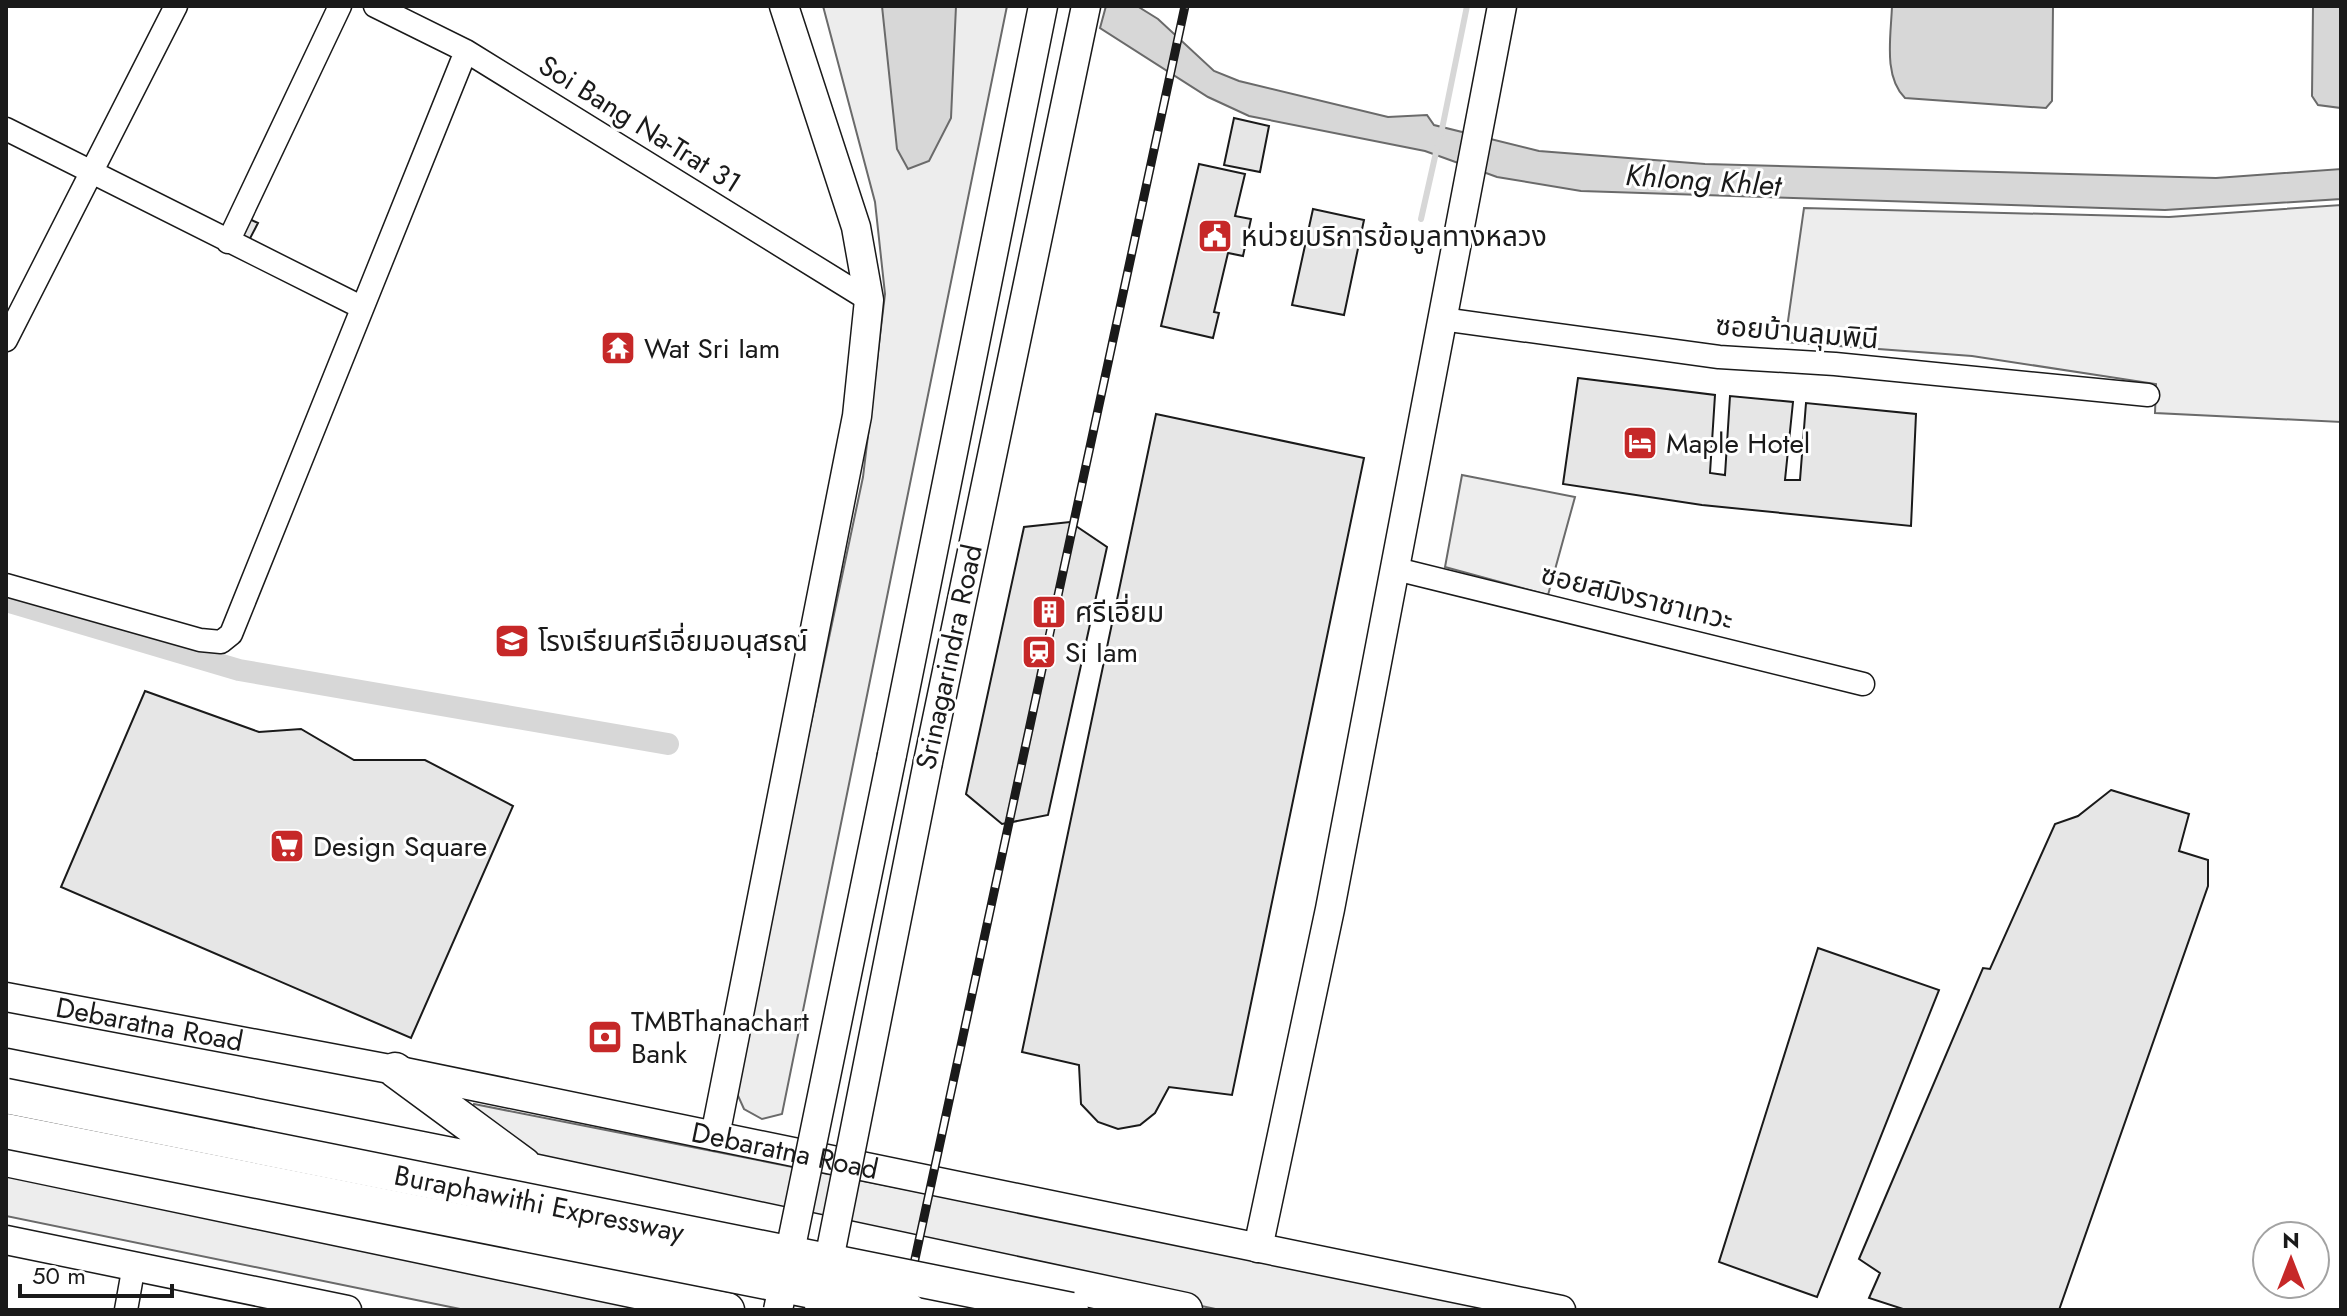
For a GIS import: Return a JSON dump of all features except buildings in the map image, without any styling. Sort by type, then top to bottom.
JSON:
[{"type":"highway","points":[[6,1066],[532,1171],[1185,1310]]},
{"type":"highway","points":[[395,1070],[532,1171]]},
{"type":"highway","name":"Buraphawithi Expressway","points":[[6,1096],[1071,1310]]},
{"type":"highway","name":"Buraphawithi Expressway","points":[[6,1131],[908,1310]]},
{"type":"highway","points":[[6,1151],[808,1310]]},
{"type":"highway","points":[[6,1159],[727,1310]]},
{"type":"main road","points":[[715,1136],[857,416],[869,300],[856,227],[784,6]]},
{"type":"main road","name":"Srinagarindra Road","points":[[778,1310],[1043,6]]},
{"type":"main road","name":"Srinagarindra Road","points":[[819,1310],[928,762],[1086,6]]},
{"type":"main road","points":[[1258,1248],[1299,1062],[1396,569],[1502,6]]},
{"type":"main road","name":"Debaratna Road","points":[[6,997],[395,1070],[1561,1310]]},
{"type":"main road","points":[[6,1240],[347,1310]]},
{"type":"street","points":[[6,340],[176,6]]},
{"type":"street","points":[[228,242],[340,6]]},
{"type":"street","name":"Soi Bang Na-Trat 31","points":[[375,6],[466,51],[869,300]]},
{"type":"street","points":[[6,585],[200,640],[221,642],[231,634],[466,51]]},
{"type":"street","points":[[6,129],[361,307]]},
{"type":"street","name":"ซอยบ้านลุมพินี","points":[[1442,319],[1719,357],[1835,364],[2148,395]]},
{"type":"street","name":"ซอยสมิงราชาเทวะ","points":[[1396,569],[1863,684]]},
{"type":"street","points":[[126,1310],[134,1265]]},
{"type":"shaded area","points":[[823,6],[1007,6],[782,1114],[762,1119],[744,1109],[734,1087],[863,477],[885,294],[875,202]]},
{"type":"shaded area","points":[[2341,205],[2341,422],[2155,413],[2156,384],[1972,356],[1785,342],[1804,208],[2169,217]]},
{"type":"shaded area","points":[[1462,475],[1575,497],[1548,595],[1445,567]]},
{"type":"shaded area","points":[[474,1104],[1061,1220],[1494,1310],[1220,1310],[558,1167],[471,1112]]},
{"type":"shaded area","points":[[6,1172],[677,1310],[465,1310],[6,1216]]},
{"type":"water","points":[[882,6],[956,6],[951,118],[929,161],[908,169],[897,149]]},
{"type":"water","name":"Khlong Khlet","points":[[1106,6],[1137,6],[1158,19],[1214,71],[1239,81],[1388,117],[1427,115],[1434,125],[1539,151],[1705,164],[2216,178],[2341,169],[2341,199],[2165,210],[1581,191],[1497,177],[1425,151],[1249,116],[1208,97],[1100,28]]},
{"type":"water","points":[[1892,6],[2053,6],[2052,101],[2046,108],[1905,98],[1898,89],[1891,67]]},
{"type":"water","points":[[2313,6],[2341,6],[2341,108],[2318,105],[2312,96]]},
{"type":"waterway","points":[[1441,134],[1467,6]]},
{"type":"waterway","points":[[1421,219],[1437,148]]},
{"type":"waterway","points":[[6,601],[239,670],[668,744]]},
{"type":"railway","points":[[904,1310],[1185,6]]},
{"type":"place","name":"หน่วยบริการข้อมูลทางหลวง","points":[[1215,236]]},
{"type":"place","name":"Wat Sri Iam","points":[[618,348]]},
{"type":"place","name":"Maple Hotel","points":[[1640,443]]},
{"type":"place","name":"ศรีเอี่ยม","points":[[1049,612]]},
{"type":"place","name":"โรงเรียนศรีเอี่ยมอนุสรณ์","points":[[512,641]]},
{"type":"place","name":"Si Iam","points":[[1039,652]]},
{"type":"place","name":"Design Square","points":[[287,846]]},
{"type":"place","name":"TMBThanachart Bank","points":[[605,1037]]}]
